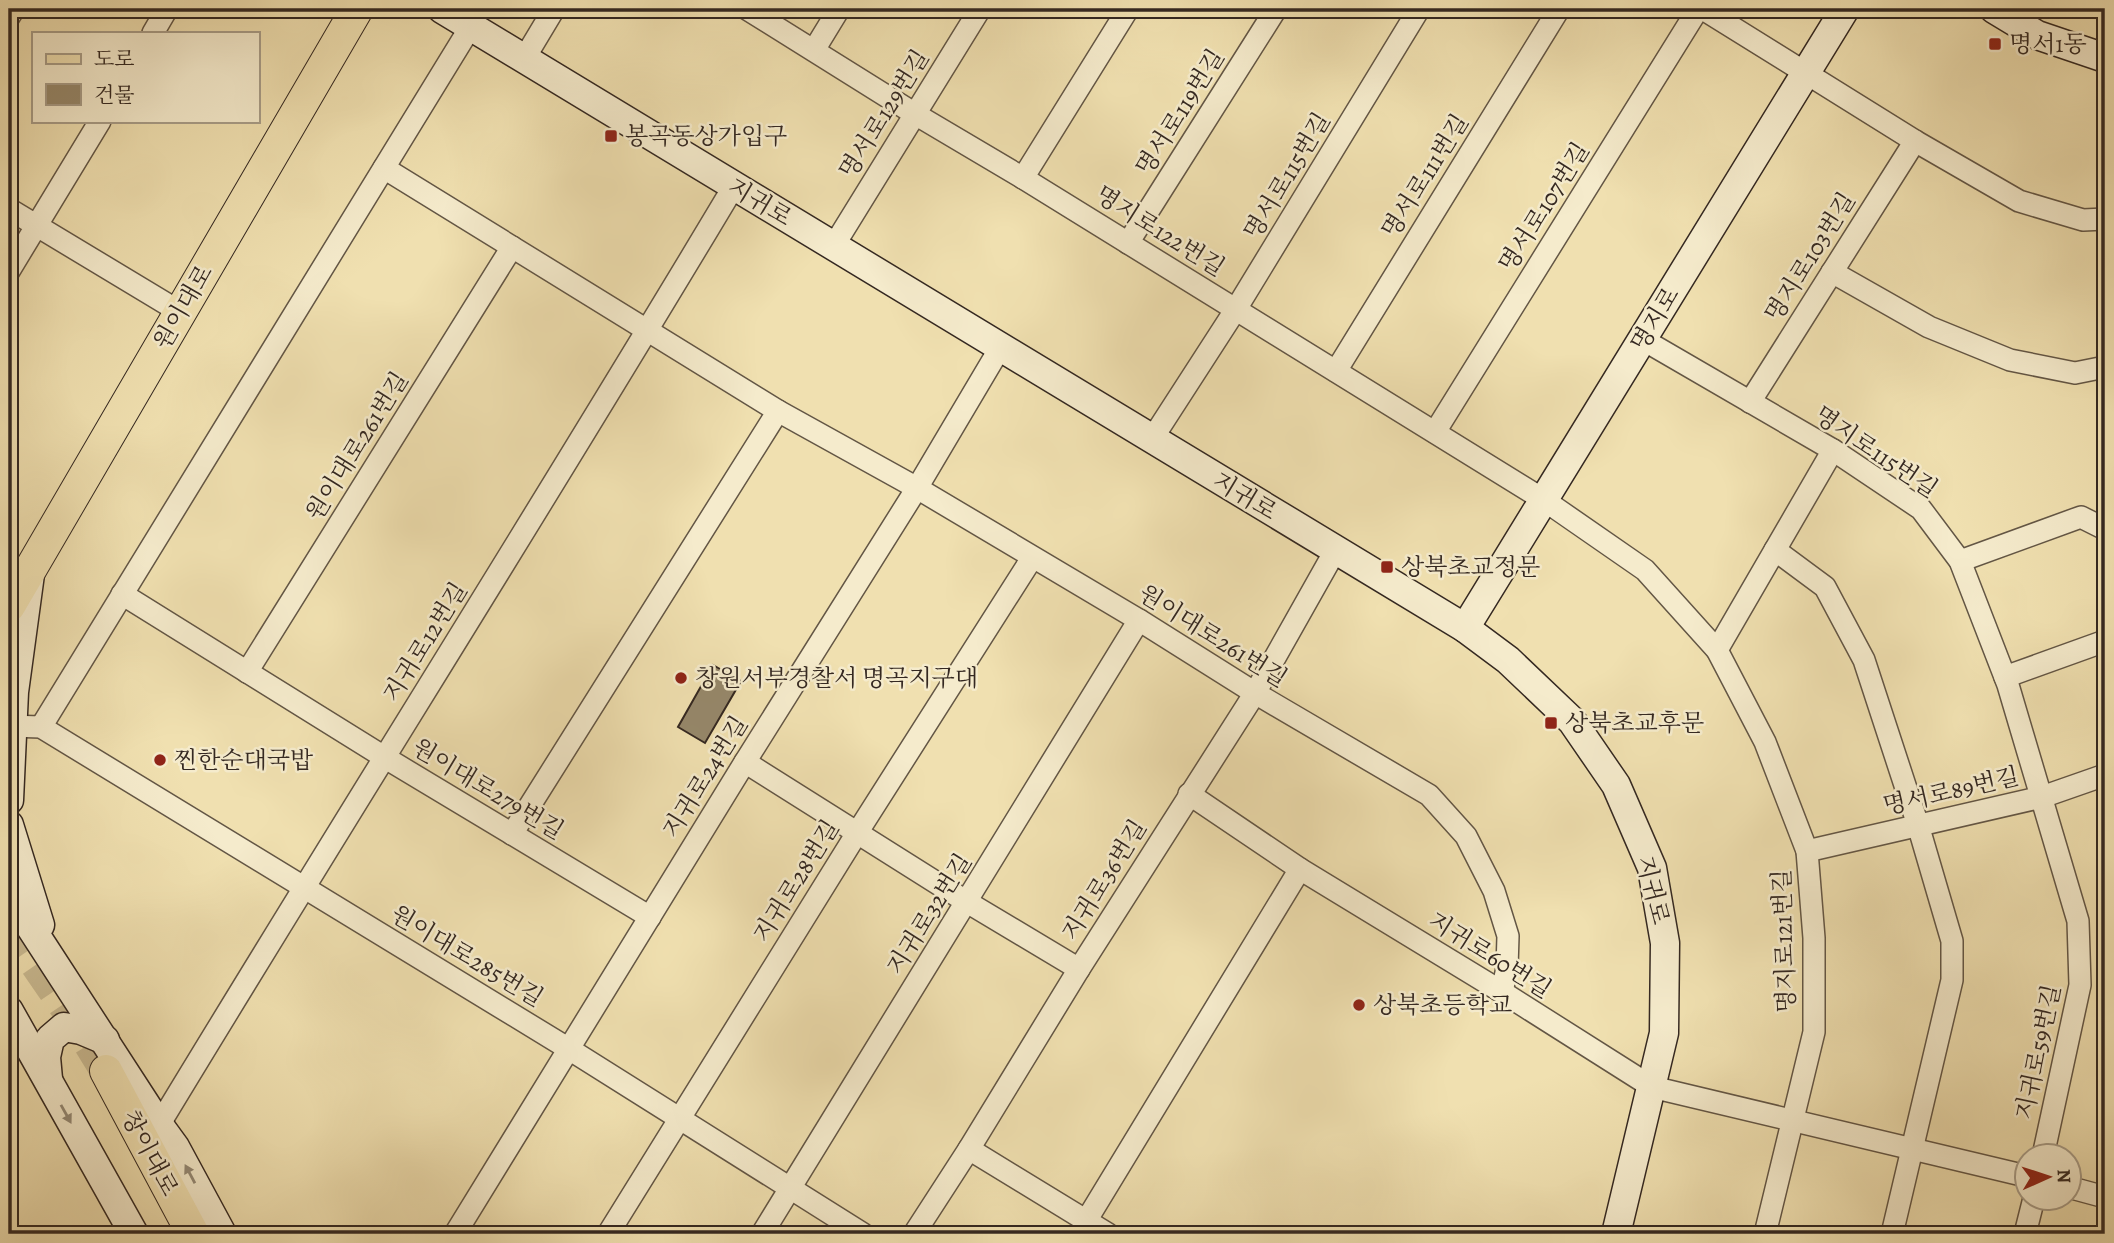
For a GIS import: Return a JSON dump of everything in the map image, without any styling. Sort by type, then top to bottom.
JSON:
[{"type":"main road","name":"원이대로","points":[[9,606],[20,574],[180,312],[357,9]]},
{"type":"main road","name":"창이대로","points":[[99,1062],[172,1234]]},
{"type":"main road","name":"창이대로","points":[[99,1062],[193,1234]]},
{"type":"street","points":[[9,17],[14,9]]},
{"type":"street","points":[[154,32],[167,9]]},
{"type":"street","name":"지귀로","points":[[442,9],[1465,628],[1508,660],[1572,721],[1616,785],[1652,868],[1665,943],[1664,1033],[1616,1234]]},
{"type":"street","points":[[524,59],[554,9]]},
{"type":"street","name":"명지로122번길","points":[[747,9],[1544,500]]},
{"type":"street","points":[[814,50],[839,9]]},
{"type":"street","name":"명서로129번길","points":[[833,247],[979,9]]},
{"type":"street","points":[[1023,178],[1128,9]]},
{"type":"street","name":"명서로119번길","points":[[1128,243],[1276,9]]},
{"type":"street","name":"명서로115번길","points":[[1152,439],[1236,309],[1419,9]]},
{"type":"street","name":"명서로111번길","points":[[1336,371],[1559,9]]},
{"type":"street","name":"명서로107번길","points":[[1435,432],[1698,9]]},
{"type":"street","points":[[1703,9],[1915,141],[2019,201],[2082,220],[2105,219]]},
{"type":"street","name":"명지로","points":[[1465,628],[1845,9]]},
{"type":"street","points":[[1994,9],[2037,35],[2105,58]]},
{"type":"street","points":[[10,726],[41,726],[471,26]]},
{"type":"street","points":[[9,271],[99,122]]},
{"type":"street","name":"명지로103번길","points":[[1750,402],[1915,141]]},
{"type":"street","name":"원이대로261번길","points":[[384,168],[778,411],[917,488],[1429,795],[1466,836],[1494,891],[1508,936],[1507,968],[1502,992]]},
{"type":"street","name":"지귀로12번길","points":[[159,1125],[302,887],[648,331],[734,186]]},
{"type":"street","points":[[9,209],[180,312]]},
{"type":"street","name":"원이대로261번길","points":[[247,672],[512,247]]},
{"type":"street","points":[[1832,272],[1929,327],[2010,360],[2075,373],[2105,367]]},
{"type":"street","name":"명지로115번길","points":[[1642,339],[1833,450],[1921,509],[1960,561],[2005,677],[2042,797]]},
{"type":"street","name":"지귀로24번길","points":[[455,1234],[917,488],[1000,348]]},
{"type":"street","points":[[512,834],[778,411]]},
{"type":"street","points":[[1717,650],[1833,450]]},
{"type":"street","name":"명지로121번길","points":[[1544,500],[1645,570],[1717,650],[1765,742],[1807,851],[1814,938],[1814,1032],[1792,1119]]},
{"type":"street","points":[[1960,561],[2081,517],[2105,529]]},
{"type":"street","points":[[1775,550],[1825,587],[1864,660],[1918,825],[1952,942],[1952,980],[1892,1234]]},
{"type":"street","name":"지귀로36번길","points":[[914,1234],[1255,693],[1335,551]]},
{"type":"street","name":"지귀로28번길","points":[[608,1234],[857,833],[1032,558]]},
{"type":"street","points":[[9,800],[10,726],[20,574]]},
{"type":"street","name":"원이대로279번길","points":[[122,594],[384,757],[650,917]]},
{"type":"street","name":"지귀로32번길","points":[[762,1234],[1139,620]]},
{"type":"street","points":[[2005,677],[2105,641]]},
{"type":"street","name":"원이대로285번길","points":[[41,726],[569,1049],[863,1234]]},
{"type":"street","points":[[745,762],[1079,969]]},
{"type":"street","name":"명서로89번길","points":[[1807,851],[2042,797],[2105,775]]},
{"type":"street","name":"지귀로60번길","points":[[1189,794],[1300,869],[1652,1087]]},
{"type":"street","name":"지귀로59번길","points":[[2042,797],[2078,921],[2080,985],[2046,1142]]},
{"type":"street","points":[[9,825],[50,958]]},
{"type":"street","points":[[1086,1221],[1300,869]]},
{"type":"street","points":[[9,894],[50,958],[99,1062]]},
{"type":"street","points":[[9,1012],[134,1234]]},
{"type":"street","points":[[48,1082],[46,1057],[50,1038],[64,1027],[81,1030],[99,1062],[159,1125],[175,1147],[222,1234]]},
{"type":"street","points":[[1652,1087],[2012,1173]]},
{"type":"street","points":[[1765,1234],[1792,1119]]},
{"type":"street","points":[[969,1149],[1108,1234]]},
{"type":"street","points":[[2082,1191],[2105,1197]]},
{"type":"street","points":[[2025,1234],[2030,1212]]},
{"type":"building","points":[[713,665],[741,681],[705,743],[678,727]]},
{"type":"tunnel","points":[[9,925],[106,1071]]},
{"type":"place","name":"명서1동","points":[[1995,44]]},
{"type":"place","name":"봉곡동상가입구","points":[[611,136]]},
{"type":"place","name":"상북초교정문","points":[[1387,567]]},
{"type":"place","name":"창원서부경찰서 명곡지구대","points":[[681,678]]},
{"type":"place","name":"상북초교후문","points":[[1551,723]]},
{"type":"place","name":"찐한순대국밥","points":[[160,760]]},
{"type":"place","name":"상북초등학교","points":[[1359,1005]]}]
